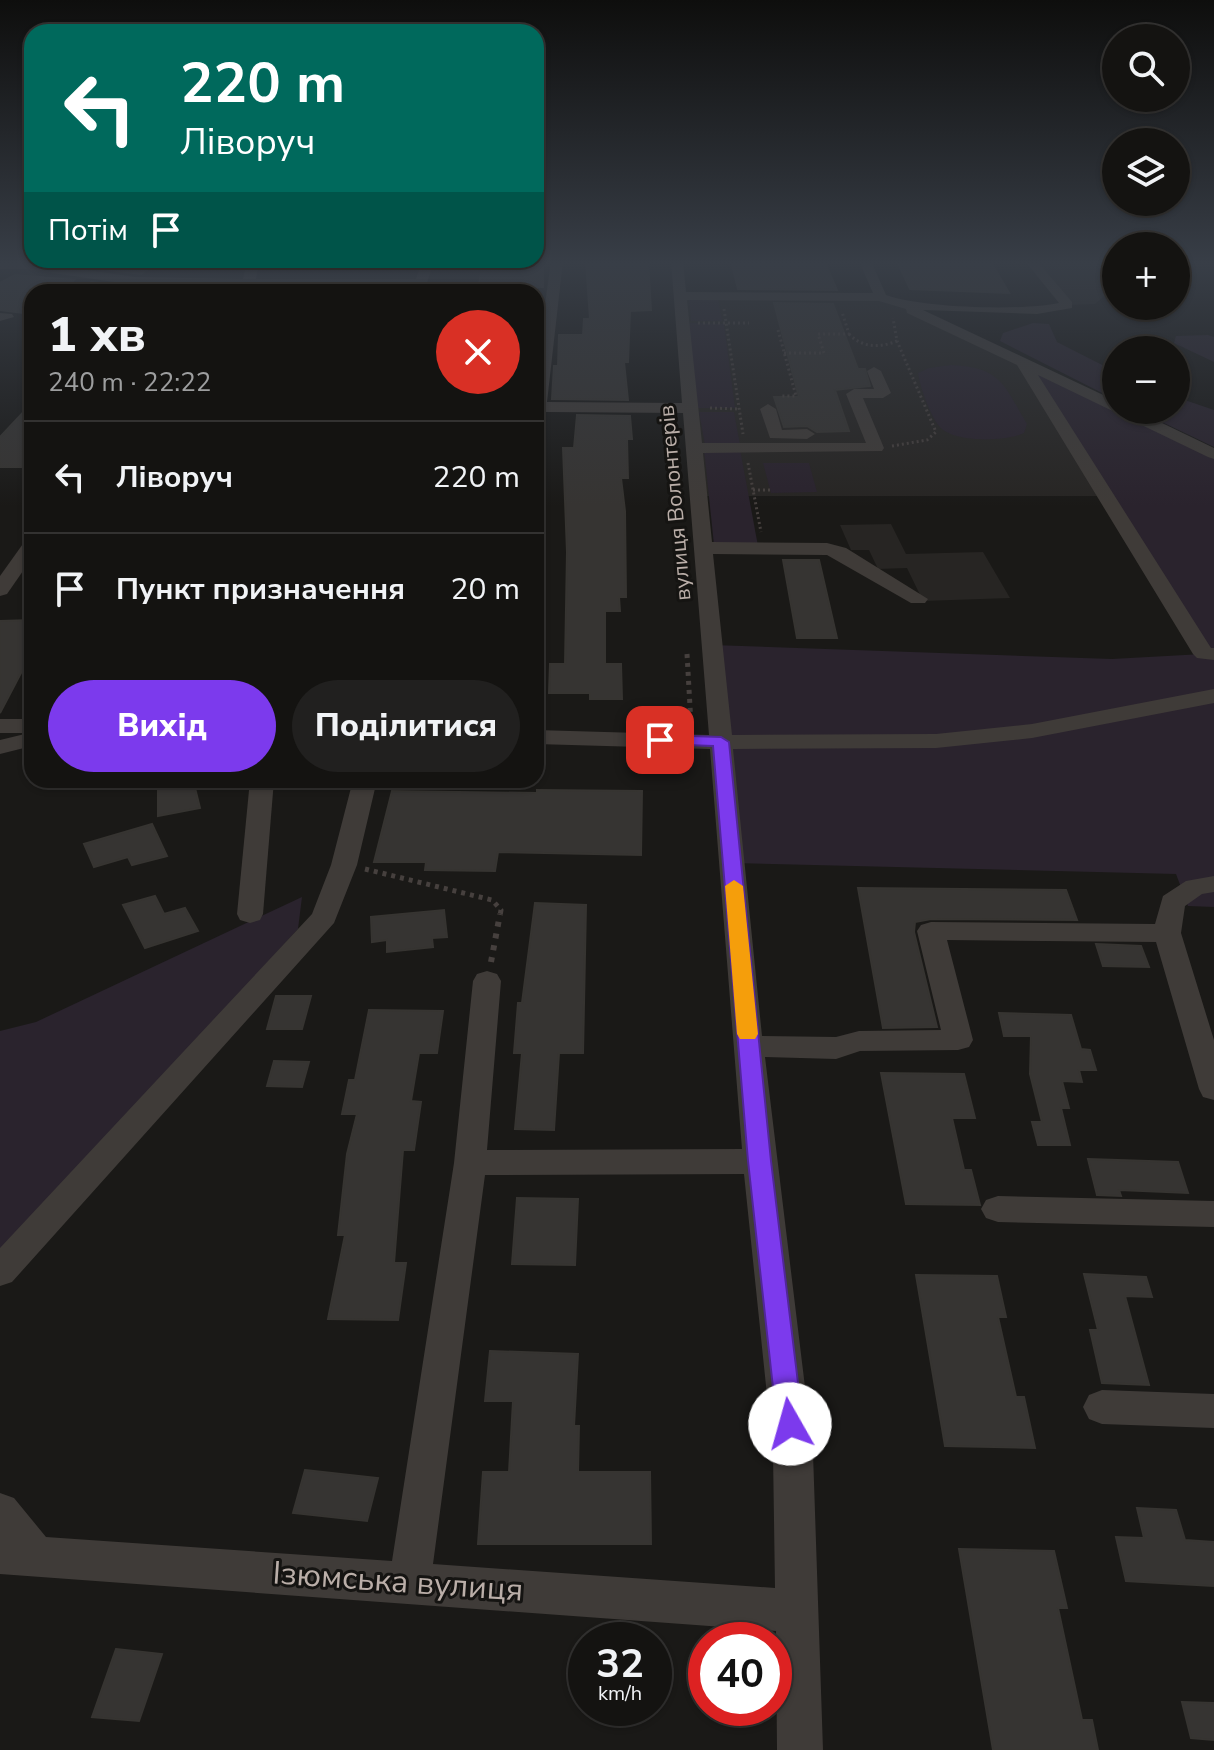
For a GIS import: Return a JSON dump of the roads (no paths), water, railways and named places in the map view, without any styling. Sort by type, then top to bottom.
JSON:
[{"type":"street","name":"вулиця Волонтерів","points":[[683,343],[759,1161],[793,1453],[800,1750]]},
{"type":"street","points":[[980,343],[1102,400]]},
{"type":"street","points":[[1022,362],[1204,654],[1214,654]]},
{"type":"street","points":[[873,441],[854,394],[883,393],[874,371]]},
{"type":"street","points":[[544,407],[689,408]]},
{"type":"street","points":[[768,409],[776,435],[873,441]]},
{"type":"street","points":[[1152,424],[1214,454]]},
{"type":"street","points":[[693,448],[873,441]]},
{"type":"street","points":[[703,548],[839,552],[918,599]]},
{"type":"street","points":[[0,590],[24,556]]},
{"type":"street","points":[[544,737],[890,742],[985,737],[1214,696]]},
{"type":"street","points":[[0,726],[24,726]]},
{"type":"street","points":[[0,747],[24,741]]},
{"type":"street","points":[[250,914],[261,788]]},
{"type":"street","points":[[0,1272],[324,917],[344,865],[363,788]]},
{"type":"street","points":[[1214,884],[1195,887],[1172,902],[1167,933],[1214,1089]]},
{"type":"street","points":[[749,1046],[836,1048],[859,1041],[958,1040],[931,931],[1167,933]]},
{"type":"street","points":[[410,1581],[470,1163],[487,981]]},
{"type":"street","points":[[470,1163],[759,1161]]},
{"type":"street","points":[[998,1209],[1214,1214]]},
{"type":"street","points":[[1102,1407],[1214,1411]]},
{"type":"street","points":[[0,1512],[18,1555]]},
{"type":"street","name":"Ізюмська вулиця","points":[[18,1555],[797,1611]]}]
